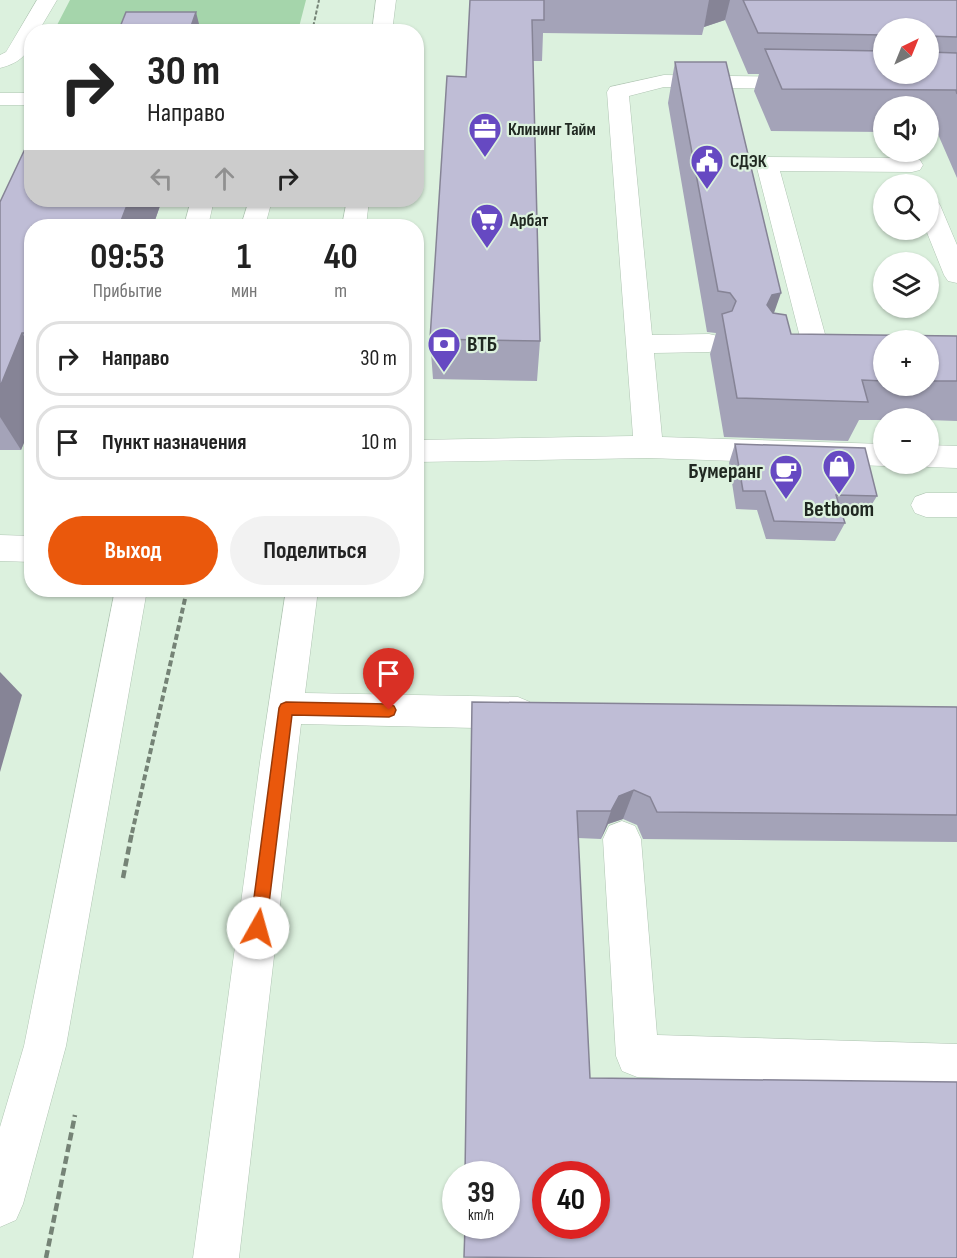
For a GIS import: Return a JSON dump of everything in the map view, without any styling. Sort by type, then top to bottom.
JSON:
[{"type":"street","points":[[33,24],[47,0]]},
{"type":"street","points":[[383,24],[386,0]]},
{"type":"street","points":[[0,62],[14,56],[24,39]]},
{"type":"street","points":[[648,447],[618,92],[664,81],[826,84]]},
{"type":"street","points":[[0,99],[24,99]]},
{"type":"street","points":[[815,345],[767,164],[913,167]]},
{"type":"street","points":[[939,232],[957,275]]},
{"type":"street","points":[[641,344],[708,343]]},
{"type":"street","points":[[424,451],[648,447],[873,455]]},
{"type":"street","points":[[939,457],[957,458]]},
{"type":"street","points":[[926,505],[957,505]]},
{"type":"street","points":[[0,548],[24,549]]},
{"type":"street","points":[[0,1204],[45,1046],[130,597]]},
{"type":"street","points":[[216,1258],[301,597]]},
{"type":"street","points":[[286,708],[549,714]]},
{"type":"street","points":[[622,839],[637,1056],[957,1065]]},
{"type":"path","points":[[314,24],[319,0]]},
{"type":"green space","points":[[70,0],[306,0],[300,24],[58,24]]},
{"type":"building","name":"Арбат","points":[[470,0],[544,0],[544,20],[532,20],[540,341],[430,339],[447,76],[466,77]]},
{"type":"building","points":[[743,0],[957,0],[957,37],[939,36],[939,18],[873,18],[873,35],[758,33]]},
{"type":"building","points":[[126,12],[196,12],[192,24],[121,24]]},
{"type":"building","points":[[765,49],[873,51],[873,84],[939,84],[939,52],[957,53],[957,94],[956,90],[782,89]]},
{"type":"building","points":[[675,62],[726,62],[781,293],[772,295],[767,305],[773,313],[786,315],[791,334],[873,335],[873,380],[862,380],[868,402],[737,398],[722,314],[732,311],[736,301],[730,293],[718,291]]},
{"type":"building","points":[[24,151],[24,207],[126,207],[122,219],[24,219],[24,333],[22,333],[0,387],[0,202]]},
{"type":"building","points":[[939,336],[957,336],[957,381],[939,381]]},
{"type":"building","points":[[735,444],[865,448],[877,496],[836,495],[845,523],[774,521],[765,491],[743,491]]},
{"type":"building","points":[[472,702],[957,707],[957,815],[657,812],[650,797],[634,790],[619,796],[611,811],[577,811],[590,1078],[957,1082],[957,1258],[464,1257],[465,1239],[520,1239],[520,1161],[465,1161]]},
{"type":"place","name":"Клининг Тайм","points":[[485,158]]},
{"type":"place","name":"СДЭК","points":[[707,190]]},
{"type":"place","name":"Арбат","points":[[487,249]]},
{"type":"place","name":"ВТБ","points":[[444,373]]},
{"type":"place","name":"Betboom","points":[[839,495]]},
{"type":"place","name":"Бумеранг","points":[[786,500]]},
{"type":"route","points":[[258,928],[286,708],[389,710]]}]
